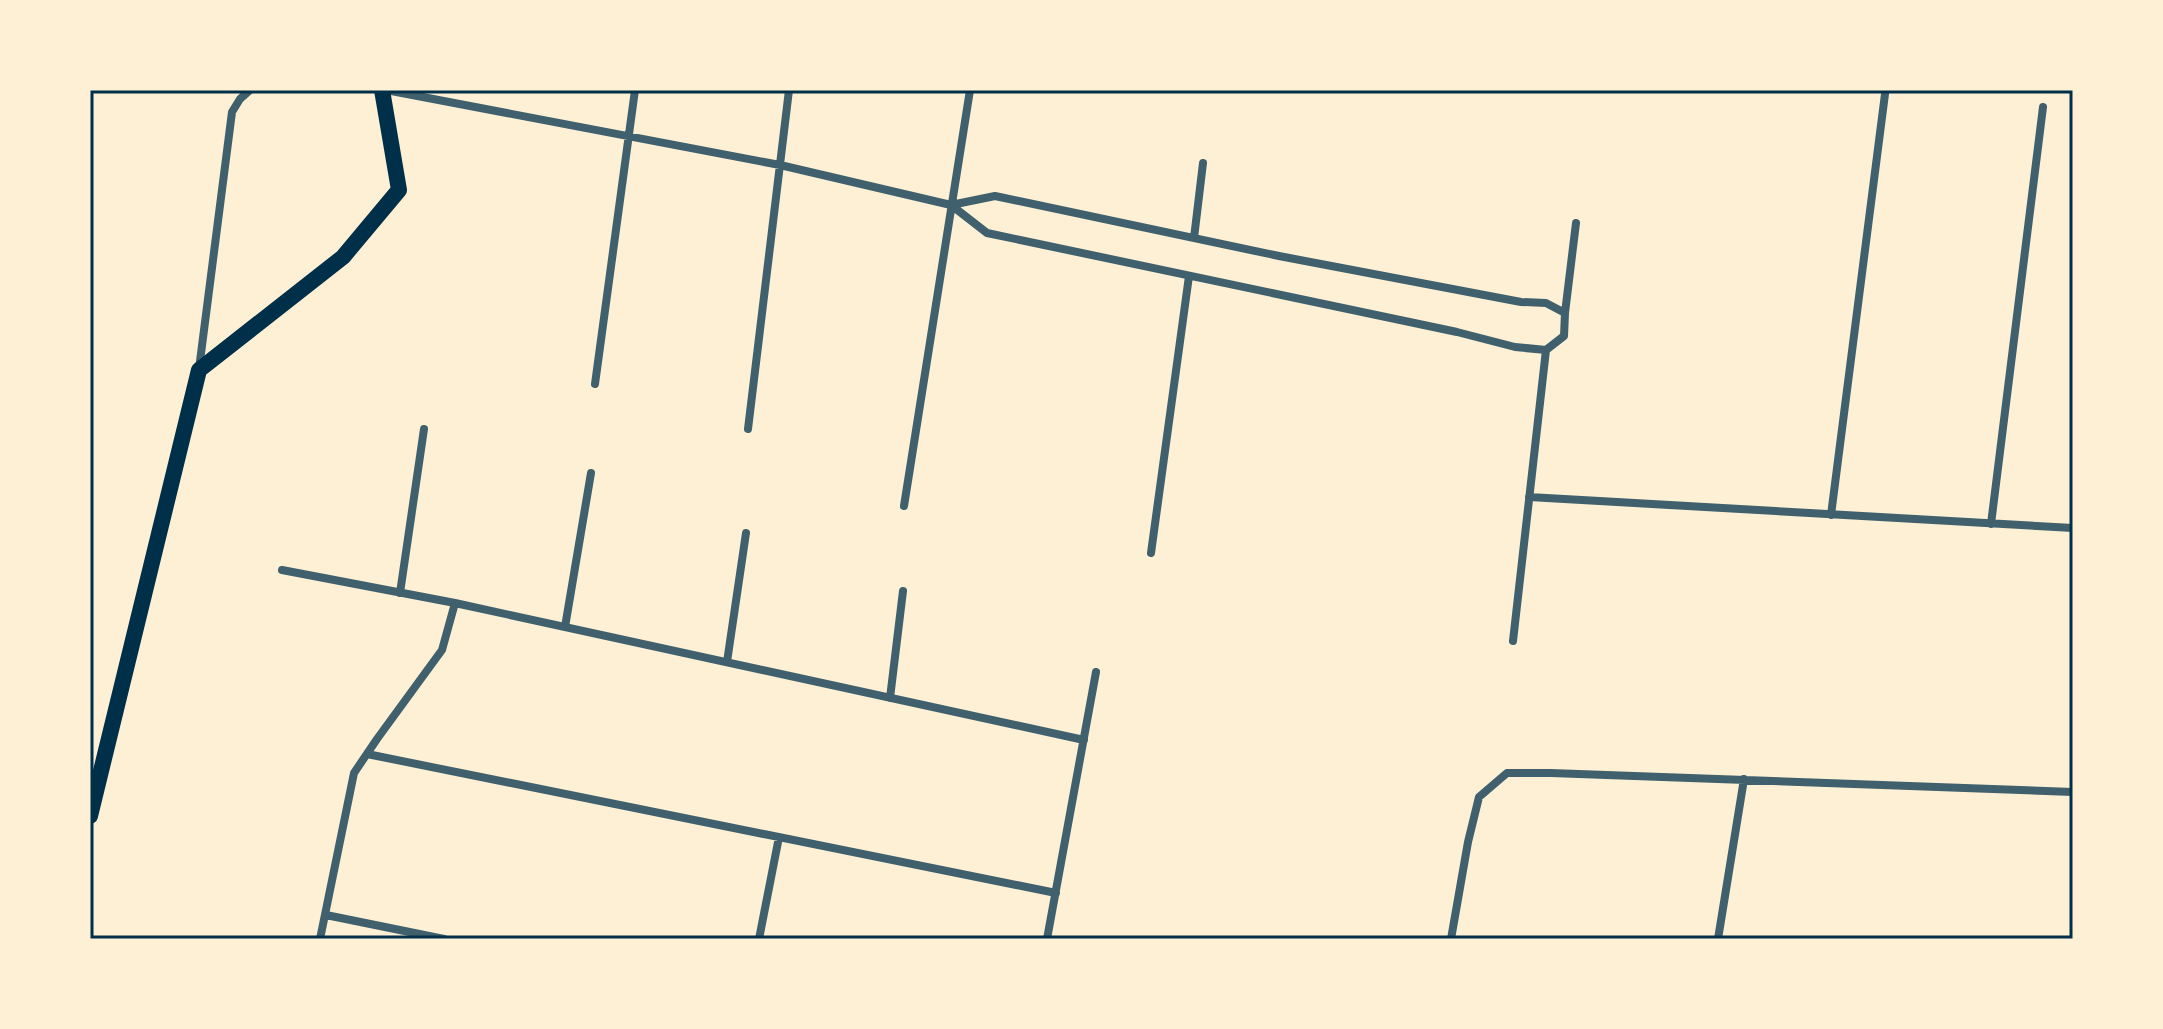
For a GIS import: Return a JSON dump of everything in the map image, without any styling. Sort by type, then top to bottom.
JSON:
[{"type":"main road","points":[[90,816],[199,370],[343,257],[399,190],[384,90]]},
{"type":"street","points":[[199,370],[232,112],[250,90]]},
{"type":"street","points":[[384,90],[780,165],[951,205],[987,233],[1457,332],[1515,347],[1546,350],[1564,336],[1576,223]]},
{"type":"street","points":[[595,384],[635,90]]},
{"type":"street","points":[[748,429],[789,90]]},
{"type":"street","points":[[904,506],[970,90]]},
{"type":"street","points":[[1831,515],[1885,94]]},
{"type":"street","points":[[1991,524],[2043,107]]},
{"type":"street","points":[[1194,238],[1203,163]]},
{"type":"street","points":[[951,205],[995,196],[1521,302],[1546,303],[1565,313]]},
{"type":"street","points":[[1151,553],[1189,276]]},
{"type":"street","points":[[1513,641],[1546,350]]},
{"type":"street","points":[[400,593],[424,429]]},
{"type":"street","points":[[565,627],[591,473]]},
{"type":"street","points":[[1529,497],[2073,528]]},
{"type":"street","points":[[727,662],[746,533]]},
{"type":"street","points":[[282,570],[455,603],[1084,740]]},
{"type":"street","points":[[890,698],[903,591]]},
{"type":"street","points":[[320,939],[354,773],[442,650],[455,603]]},
{"type":"street","points":[[1047,939],[1096,672]]},
{"type":"street","points":[[367,754],[1056,893]]},
{"type":"street","points":[[1451,939],[1479,797],[1507,773],[2073,792]]},
{"type":"street","points":[[1718,939],[1744,779]]},
{"type":"street","points":[[759,939],[779,837]]},
{"type":"street","points":[[326,915],[444,939]]}]
